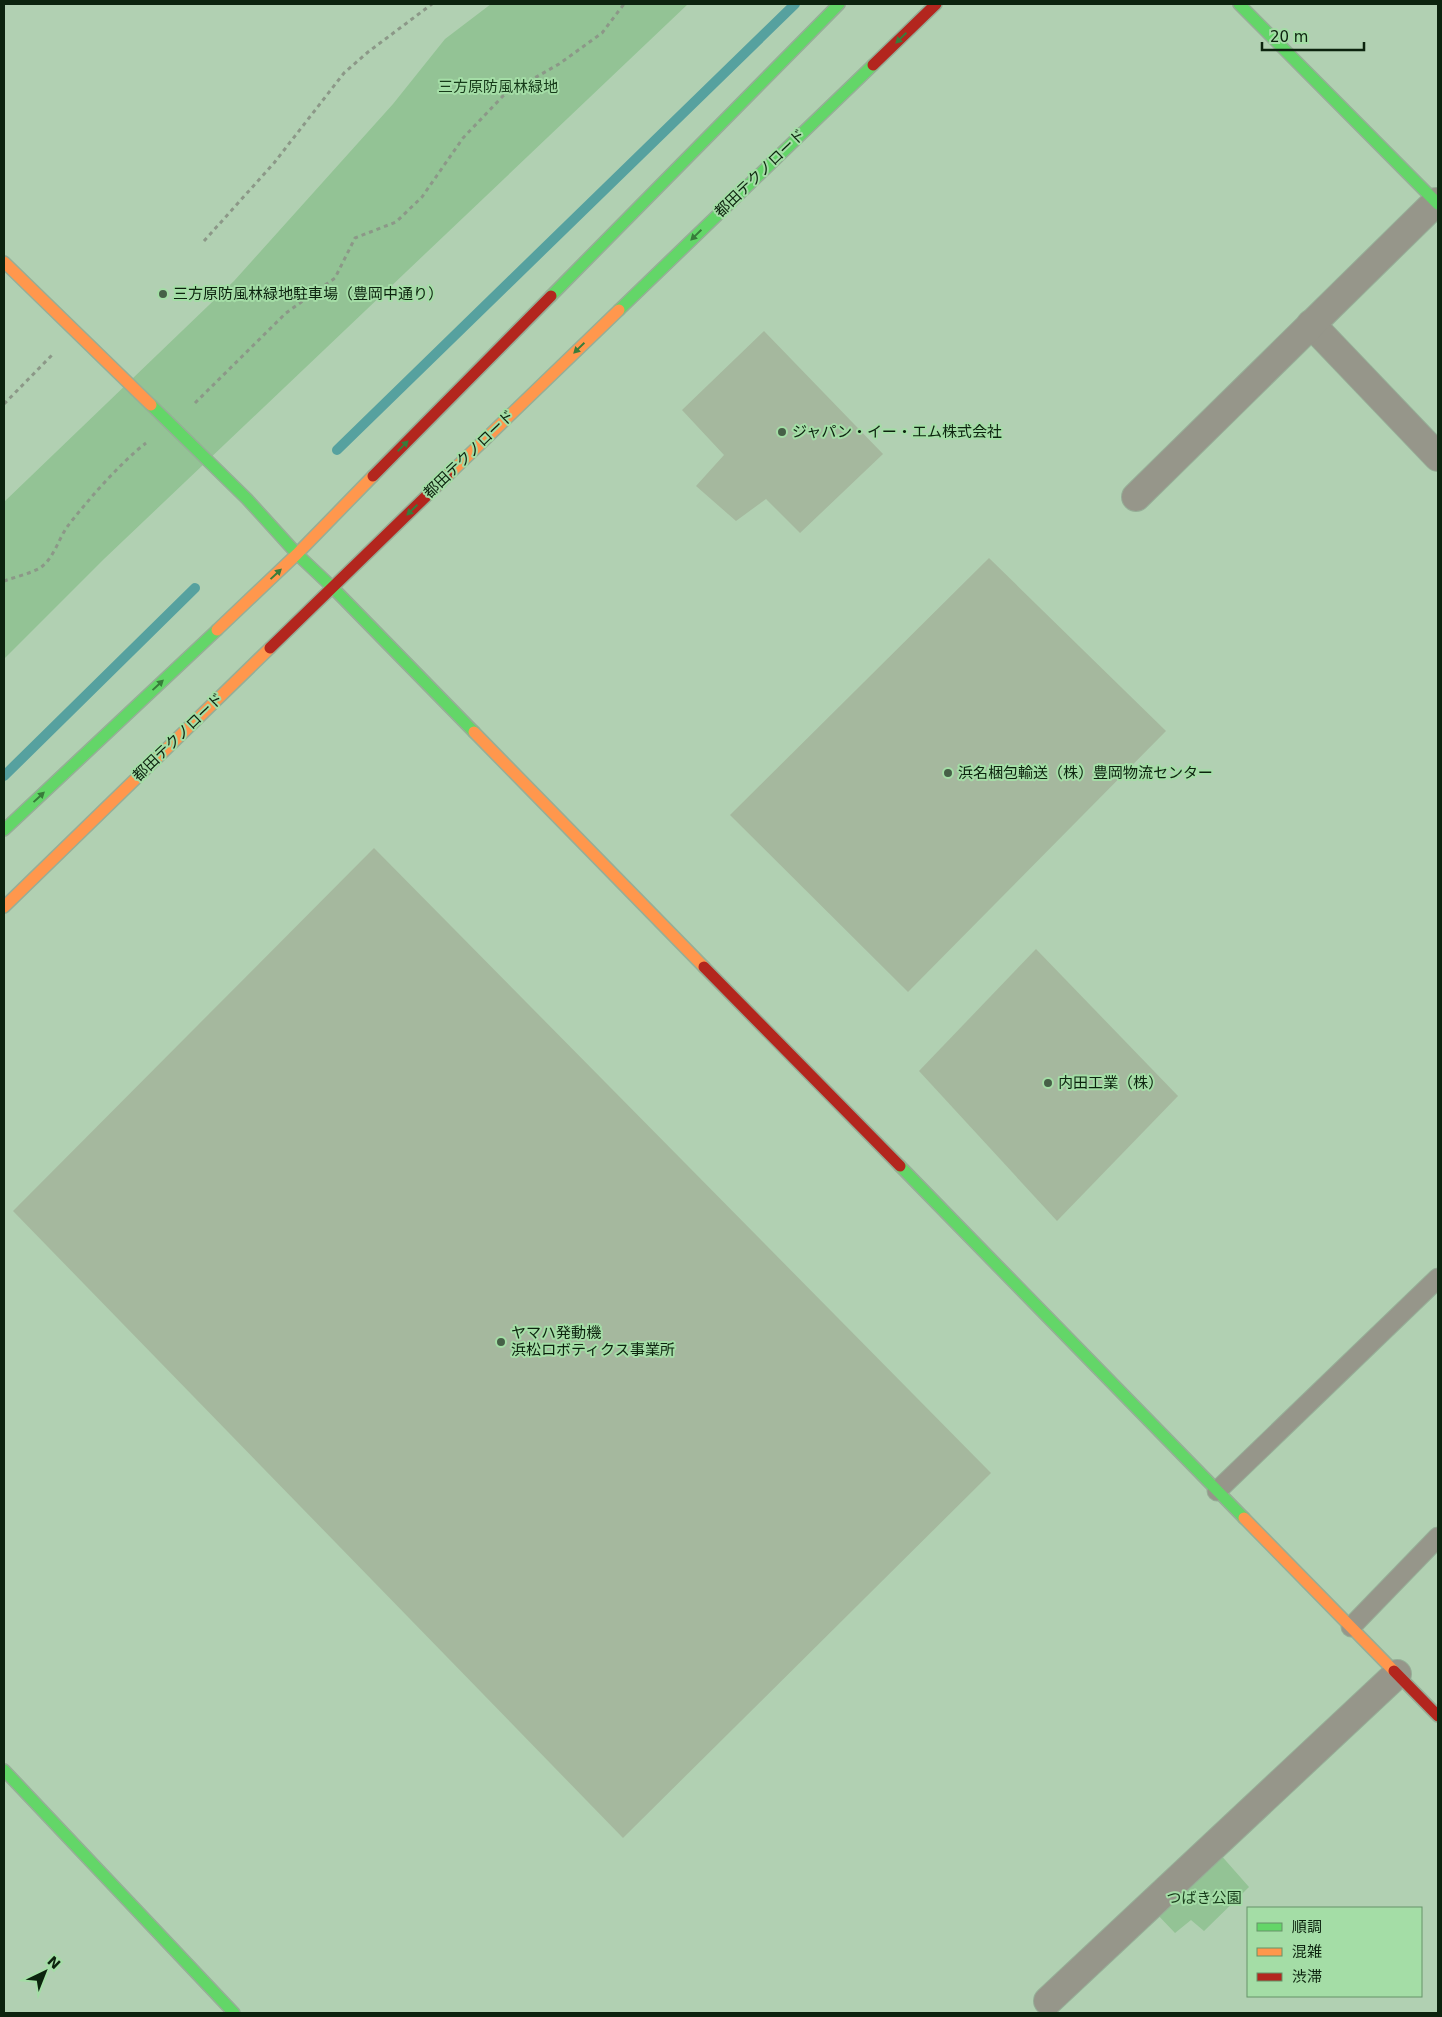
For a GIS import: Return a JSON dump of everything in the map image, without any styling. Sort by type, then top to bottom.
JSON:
[{"type":"street","points":[[4,830],[297,554],[839,4]]},
{"type":"street","name":"都田テクノロード","points":[[4,907],[332,587],[936,4]]},
{"type":"street","points":[[1136,496],[1437,203],[1239,4]]},
{"type":"street","points":[[4,262],[247,499],[297,554],[332,587],[1438,1716]]},
{"type":"street","points":[[1311,324],[1438,457]]},
{"type":"street","points":[[1048,2001],[1398,1674]]},
{"type":"street","points":[[4,1770],[234,2013]]},
{"type":"lane","points":[[1217,1491],[1438,1278]]},
{"type":"lane","points":[[1351,1627],[1438,1537]]},
{"type":"path","points":[[204,241],[274,163],[344,73],[432,4]]},
{"type":"path","points":[[4,581],[40,567],[50,558],[67,528],[135,451],[172,425],[286,312],[335,278],[355,238],[396,222],[422,197],[463,138],[503,96],[559,64],[602,33],[624,4]]},
{"type":"path","points":[[4,404],[75,331]]},
{"type":"green space","name":"三方原防風林緑地","points":[[491,4],[688,4],[104,559],[4,659],[4,502],[234,281],[393,104],[445,39]]},
{"type":"green space","name":"つばき公園","points":[[1219,1853],[1249,1887],[1204,1931],[1191,1920],[1175,1933],[1155,1912]]},
{"type":"building","name":"ジャパン・イー・エム株式会社","points":[[764,331],[883,454],[800,533],[766,499],[736,521],[696,486],[724,455],[682,410]]},
{"type":"building","name":"浜名梱包輸送（株）豊岡物流センター","points":[[989,558],[1166,731],[908,992],[730,815]]},
{"type":"building","name":"ヤマハ発動機 浜松ロボティクス事業所","points":[[374,848],[991,1473],[623,1838],[13,1211]]},
{"type":"building","name":"内田工業（株）","points":[[1036,949],[1178,1096],[1057,1221],[919,1071]]},
{"type":"waterway","points":[[337,450],[795,4]]},
{"type":"waterway","points":[[4,776],[195,588]]},
{"type":"traffic: fast","points":[[551,296],[839,4]]},
{"type":"traffic: fast","points":[[1239,4],[1438,204]]},
{"type":"traffic: fast","points":[[619,310],[873,65]]},
{"type":"traffic: fast","points":[[151,405],[247,499],[297,554],[332,587],[474,732]]},
{"type":"traffic: fast","points":[[4,830],[217,630]]},
{"type":"traffic: fast","points":[[900,1166],[1244,1518]]},
{"type":"traffic: fast","points":[[4,1770],[234,2013]]},
{"type":"traffic: slow","points":[[4,262],[151,405]]},
{"type":"traffic: slow","points":[[447,476],[619,310]]},
{"type":"traffic: slow","points":[[217,630],[297,554],[373,476]]},
{"type":"traffic: slow","points":[[4,907],[270,648]]},
{"type":"traffic: slow","points":[[474,732],[704,967]]},
{"type":"traffic: slow","points":[[1244,1518],[1394,1671]]},
{"type":"traffic: jam","points":[[873,65],[936,4]]},
{"type":"traffic: jam","points":[[373,476],[551,296]]},
{"type":"traffic: jam","points":[[270,648],[447,476]]},
{"type":"traffic: jam","points":[[704,967],[900,1166]]},
{"type":"traffic: jam","points":[[1394,1671],[1438,1716]]},
{"type":"place","name":"三方原防風林緑地駐車場（豊岡中通り）","points":[[163,294]]},
{"type":"place","name":"ジャパン・イー・エム株式会社","points":[[782,432]]},
{"type":"place","name":"浜名梱包輸送（株）豊岡物流センター","points":[[948,773]]},
{"type":"place","name":"内田工業（株）","points":[[1048,1083]]},
{"type":"place","name":"ヤマハ発動機 浜松ロボティクス事業所","points":[[501,1342]]}]
